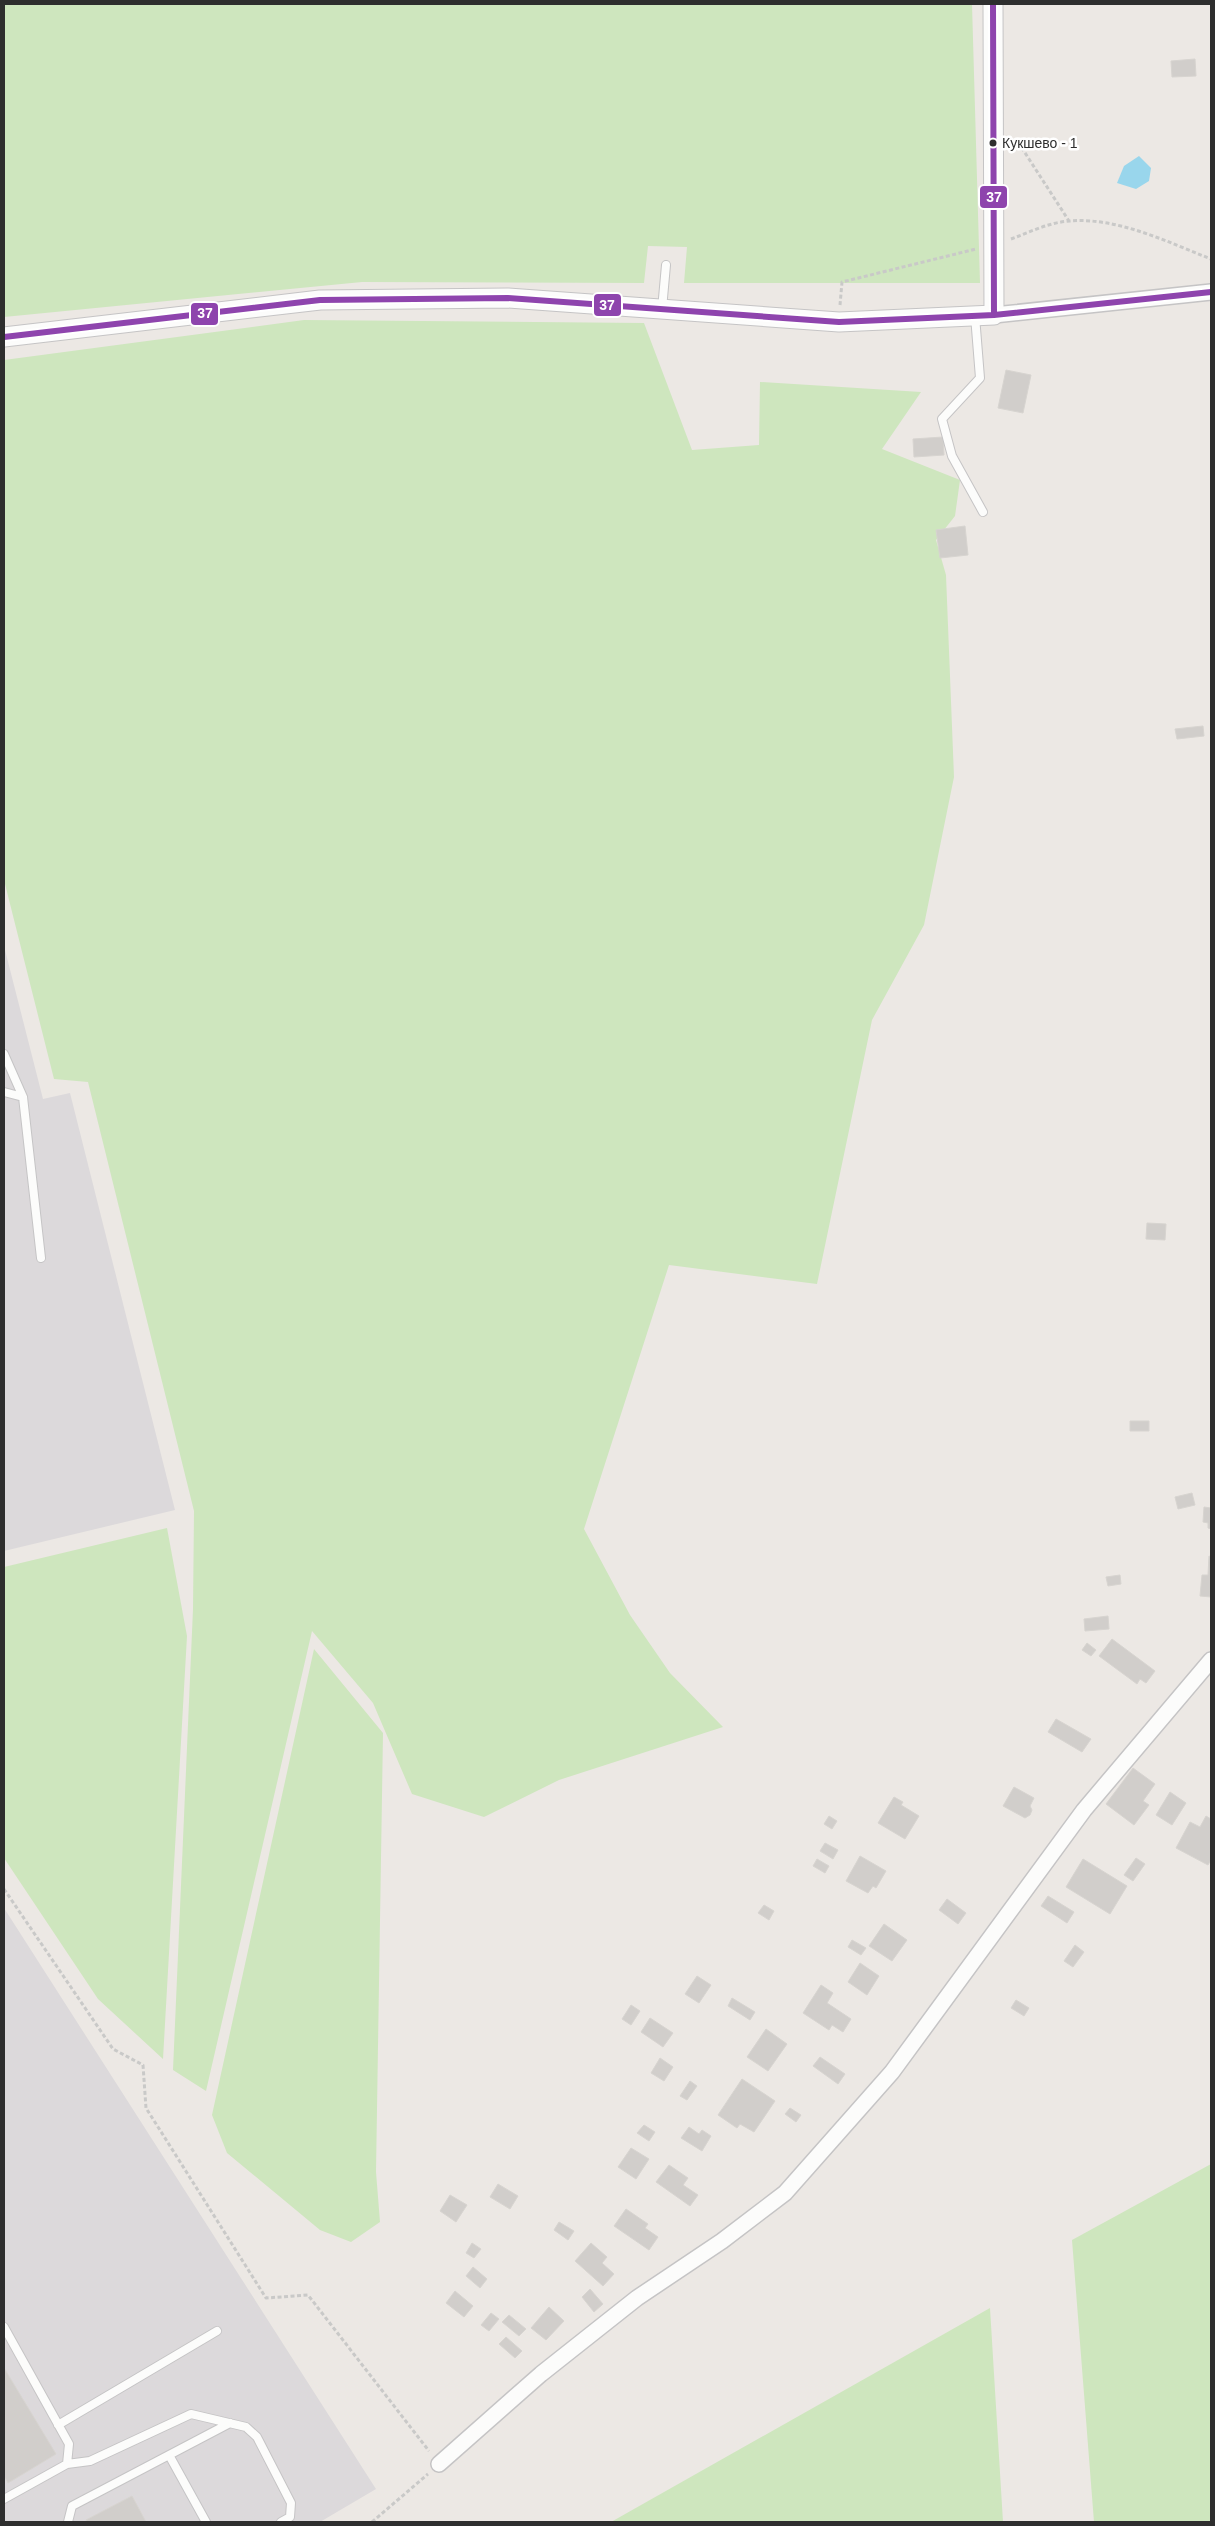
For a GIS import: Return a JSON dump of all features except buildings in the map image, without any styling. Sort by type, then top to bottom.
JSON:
[{"type":"street","points":[[993,4],[994,315]]},
{"type":"street","points":[[4,336],[320,300],[508,298],[839,322],[994,315],[1211,292]]},
{"type":"street","points":[[439,2464],[541,2374],[637,2298],[722,2241],[785,2193],[892,2072],[1084,1810],[1211,1660]]},
{"type":"lane","points":[[662,309],[666,264]]},
{"type":"lane","points":[[975,316],[980,378],[942,419],[952,456],[983,512]]},
{"type":"lane","points":[[4,1054],[23,1097],[41,1258]]},
{"type":"lane","points":[[4,1092],[23,1097]]},
{"type":"lane","points":[[4,2327],[69,2444],[67,2464]]},
{"type":"lane","points":[[58,2424],[217,2330]]},
{"type":"lane","points":[[4,2499],[67,2464],[90,2461],[191,2414],[246,2427],[257,2437],[291,2503],[290,2517],[281,2522]]},
{"type":"lane","points":[[68,2522],[72,2506],[230,2423]]},
{"type":"lane","points":[[169,2455],[206,2522]]},
{"type":"path","points":[[1018,142],[1070,221]]},
{"type":"path","points":[[1004,241],[1039,228],[1070,221],[1102,222],[1211,259]]},
{"type":"path","points":[[842,282],[967,252]]},
{"type":"path","points":[[4,1889],[113,2049],[143,2065],[146,2108],[266,2298],[308,2295],[439,2464],[372,2522]]},
{"type":"shaded area","points":[[4,946],[43,1099],[70,1093],[175,1510],[4,1551]]},
{"type":"shaded area","points":[[4,1908],[376,2489],[320,2522],[4,2522]]},
{"type":"green space","points":[[4,4],[972,4],[980,283],[684,283],[687,247],[648,246],[644,283],[362,282],[4,317]]},
{"type":"green space","points":[[304,320],[644,323],[692,450],[759,445],[760,382],[921,392],[882,449],[960,480],[955,516],[936,540],[946,575],[954,777],[924,925],[872,1020],[817,1284],[669,1265],[584,1529],[630,1615],[670,1673],[723,1727],[559,1780],[484,1817],[412,1794],[373,1703],[312,1631],[206,2091],[173,2070],[193,1609],[194,1511],[88,1082],[54,1079],[4,880],[4,360]]},
{"type":"green space","points":[[167,1528],[187,1636],[163,2059],[98,1999],[4,1858],[4,1567]]},
{"type":"green space","points":[[314,1649],[383,1733],[376,2172],[380,2222],[351,2242],[320,2230],[227,2153],[212,2115]]},
{"type":"green space","points":[[1211,2164],[1211,2522],[1094,2522],[1072,2240]]},
{"type":"green space","points":[[990,2308],[1003,2522],[611,2522]]},
{"type":"water","points":[[1139,156],[1151,168],[1149,181],[1136,189],[1117,183],[1124,166]]},
{"type":"transit line","name":"37","points":[[993,4],[994,315]]},
{"type":"transit line","name":"37","points":[[4,337],[320,300],[508,298],[839,322],[994,315],[1211,292]]},
{"type":"place","name":"Кукшево - 1","points":[[993,143]]}]
